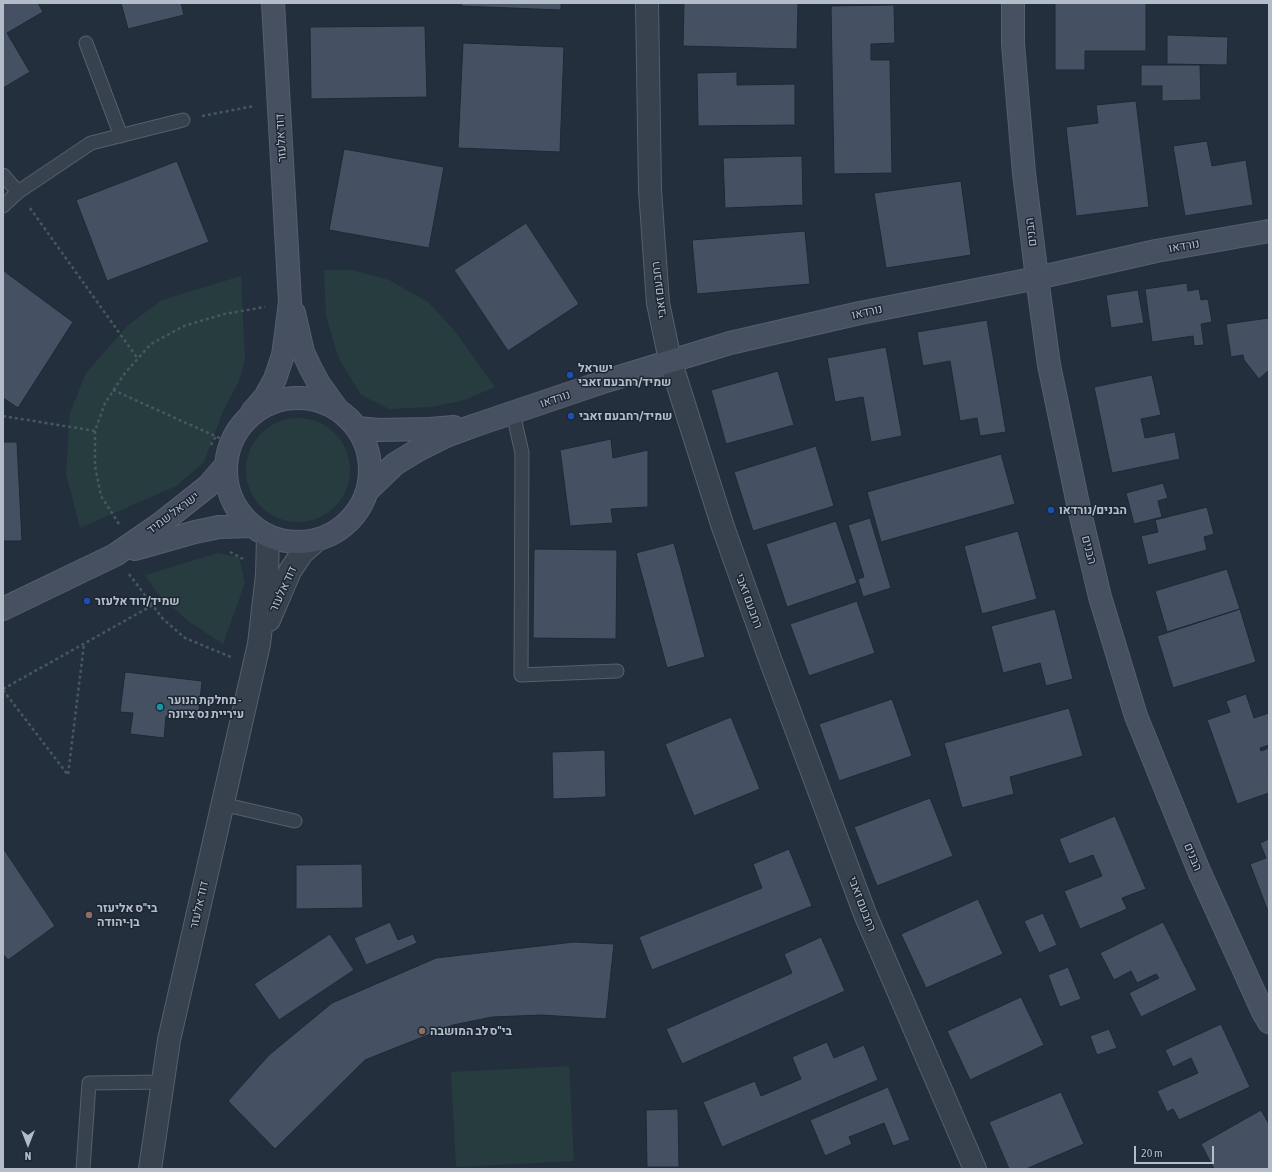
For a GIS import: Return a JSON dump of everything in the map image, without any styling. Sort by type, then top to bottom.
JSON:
[{"type":"street","name":"דוד אלעזר","points":[[245,422],[264,397],[275,379],[283,355],[290,302],[273,3]]},
{"type":"street","name":"רחבעם זאבי","points":[[647,3],[650,190],[658,303],[670,360],[723,527],[772,666],[865,914],[976,1169]]},
{"type":"street","name":"הבנים","points":[[1013,3],[1013,44],[1024,173],[1049,365],[1078,504],[1100,597],[1136,716],[1199,871],[1263,1012],[1269,1022]]},
{"type":"street","name":"נורדאו","points":[[368,490],[395,464],[418,450],[473,426],[670,360],[730,343],[852,315],[1037,278],[1156,251],[1269,231]]},
{"type":"street","name":"דוד אלעזר","points":[[288,274],[296,325],[303,352],[319,384],[337,409]]},
{"type":"street","points":[[261,531],[237,509],[228,488],[226,465],[231,443],[245,422],[260,409],[278,401],[299,398],[318,401],[337,409],[357,428],[367,447],[370,461],[371,468],[368,490]]},
{"type":"street","name":"נורדאו","points":[[357,428],[378,430],[473,426]]},
{"type":"street","name":"ישראל שמיד","points":[[3,609],[123,549],[160,524],[208,486],[226,465]]},
{"type":"street","name":"ישראל שמיד","points":[[123,549],[219,527],[261,531],[292,542],[317,540],[340,530],[357,512],[368,490]]},
{"type":"street","name":"דוד אלעזר","points":[[150,1169],[171,1032],[259,644],[267,575],[261,531]]},
{"type":"street","name":"דוד אלעזר","points":[[259,644],[290,571],[302,553],[317,540]]},
{"type":"lane","points":[[86,43],[121,136]]},
{"type":"lane","points":[[3,206],[18,192],[92,143],[184,120]]},
{"type":"lane","points":[[3,175],[18,192]]},
{"type":"lane","points":[[513,413],[522,453],[521,675],[617,671]]},
{"type":"lane","points":[[222,804],[295,821]]},
{"type":"lane","points":[[83,1169],[89,1083],[163,1082]]},
{"type":"path","points":[[184,120],[278,102]]},
{"type":"path","points":[[18,192],[138,359]]},
{"type":"path","points":[[254,667],[185,638],[163,619],[153,605],[123,549],[101,496],[94,466],[94,431],[105,403],[113,390],[125,373],[151,344],[184,326],[224,314],[290,302]]},
{"type":"path","points":[[113,390],[231,443]]},
{"type":"path","points":[[3,416],[94,431]]},
{"type":"path","points":[[84,644],[68,775],[3,690],[84,644],[153,605]]},
{"type":"green space","points":[[324,270],[352,270],[389,280],[428,302],[454,330],[495,387],[462,401],[430,407],[389,409],[361,395],[338,357],[326,316]]},
{"type":"green space","points":[[241,276],[245,359],[239,381],[223,411],[204,462],[176,486],[80,528],[66,474],[70,413],[86,373],[127,326],[162,300]]},
{"type":"green space","points":[[298,418],[318,422],[335,433],[346,450],[350,470],[346,490],[335,507],[318,518],[298,522],[278,518],[261,507],[250,490],[246,470],[250,450],[261,433],[278,422]]},
{"type":"green space","points":[[218,553],[239,557],[245,583],[223,644],[188,621],[157,593],[145,575]]},
{"type":"green space","points":[[569,1066],[574,1161],[456,1167],[451,1072]]},
{"type":"building","points":[[3,3],[38,3],[43,12],[7,33],[30,72],[3,88]]},
{"type":"building","points":[[121,3],[181,3],[184,15],[128,29]]},
{"type":"building","points":[[462,3],[561,3],[561,10],[461,6]]},
{"type":"building","points":[[684,3],[798,3],[797,49],[683,46]]},
{"type":"building","points":[[1055,3],[1146,3],[1146,51],[1085,51],[1085,70],[1055,70]]},
{"type":"building","points":[[894,5],[895,43],[871,44],[871,60],[890,60],[892,173],[834,174],[831,6]]},
{"type":"building","points":[[425,26],[427,97],[311,99],[310,27]]},
{"type":"building","points":[[1167,35],[1228,37],[1227,65],[1167,64]]},
{"type":"building","points":[[463,43],[564,47],[560,152],[458,148]]},
{"type":"building","points":[[1141,65],[1200,65],[1201,100],[1162,101],[1162,86],[1141,86]]},
{"type":"building","points":[[737,72],[737,85],[795,84],[795,125],[698,126],[697,73]]},
{"type":"building","points":[[1136,101],[1149,207],[1076,216],[1066,127],[1098,123],[1096,105]]},
{"type":"building","points":[[1207,141],[1212,166],[1246,160],[1253,205],[1185,216],[1173,146]]},
{"type":"building","points":[[344,149],[444,167],[429,248],[329,230]]},
{"type":"building","points":[[802,156],[803,205],[725,208],[723,158]]},
{"type":"building","points":[[177,161],[209,242],[107,281],[76,200]]},
{"type":"building","points":[[961,181],[971,255],[886,268],[874,193]]},
{"type":"building","points":[[526,223],[579,304],[508,351],[454,270]]},
{"type":"building","points":[[805,231],[810,284],[697,294],[692,240]]},
{"type":"building","points":[[4,271],[73,322],[18,408],[3,398]]},
{"type":"building","points":[[1187,283],[1188,291],[1199,289],[1201,300],[1208,299],[1212,322],[1201,324],[1204,345],[1194,346],[1193,336],[1152,342],[1145,289]]},
{"type":"building","points":[[1138,290],[1144,323],[1111,328],[1106,295]]},
{"type":"building","points":[[1269,318],[1269,370],[1259,379],[1244,360],[1243,355],[1231,357],[1226,324]]},
{"type":"building","points":[[987,320],[1006,432],[980,436],[977,418],[960,421],[950,361],[923,366],[917,332]]},
{"type":"building","points":[[886,347],[902,436],[871,442],[863,397],[835,402],[827,358]]},
{"type":"building","points":[[778,371],[794,425],[726,444],[711,390]]},
{"type":"building","points":[[1152,375],[1161,415],[1141,419],[1145,438],[1175,432],[1180,459],[1112,473],[1094,387]]},
{"type":"building","points":[[611,439],[613,458],[648,450],[648,507],[611,509],[613,523],[570,526],[560,450]]},
{"type":"building","points":[[3,442],[17,442],[22,541],[3,541]]},
{"type":"building","points":[[816,446],[834,506],[753,531],[734,472]]},
{"type":"building","points":[[1001,454],[1015,504],[881,542],[867,492]]},
{"type":"building","points":[[1163,483],[1168,498],[1158,501],[1162,517],[1134,524],[1126,493]]},
{"type":"building","points":[[1207,507],[1214,534],[1204,537],[1207,550],[1148,565],[1141,536],[1158,532],[1155,520]]},
{"type":"building","points":[[870,518],[891,588],[863,597],[858,579],[864,577],[848,525]]},
{"type":"building","points":[[836,521],[857,583],[787,607],[766,544]]},
{"type":"building","points":[[1018,531],[1037,599],[982,614],[964,546]]},
{"type":"building","points":[[674,543],[705,657],[667,668],[636,553]]},
{"type":"building","points":[[534,549],[617,550],[616,639],[533,638]]},
{"type":"building","points":[[1227,569],[1240,609],[1167,632],[1155,591]]},
{"type":"building","points":[[857,601],[875,653],[809,676],[790,624]]},
{"type":"building","points":[[1055,609],[1073,679],[1046,686],[1040,663],[1003,673],[991,626]]},
{"type":"building","points":[[1240,609],[1256,662],[1173,688],[1157,636]]},
{"type":"building","name":"מחלקת הנוער - עיריית נס ציונה","points":[[125,672],[202,681],[198,720],[166,716],[164,738],[130,734],[133,713],[120,712]]},
{"type":"building","points":[[1246,694],[1254,718],[1269,713],[1269,745],[1260,748],[1261,751],[1269,748],[1269,793],[1237,804],[1207,720],[1230,712],[1226,701]]},
{"type":"building","points":[[892,699],[912,756],[839,781],[819,724]]},
{"type":"building","points":[[1069,708],[1083,756],[1010,777],[1014,794],[962,808],[944,743]]},
{"type":"building","points":[[731,717],[760,789],[694,816],[665,744]]},
{"type":"building","points":[[605,750],[606,797],[553,799],[552,752]]},
{"type":"building","points":[[930,798],[953,856],[877,886],[854,827]]},
{"type":"building","points":[[1115,816],[1146,889],[1122,898],[1127,909],[1080,929],[1064,891],[1102,876],[1093,855],[1069,864],[1059,839]]},
{"type":"building","points":[[1269,839],[1269,914],[1250,864],[1266,858],[1260,843]]},
{"type":"building","points":[[3,848],[55,926],[8,960],[3,954]]},
{"type":"building","points":[[789,849],[812,906],[652,970],[639,937],[762,888],[753,864]]},
{"type":"building","points":[[362,864],[363,908],[296,909],[296,865]]},
{"type":"building","points":[[978,899],[1003,954],[926,988],[901,934]]},
{"type":"building","points":[[1043,913],[1057,945],[1039,953],[1024,921]]},
{"type":"building","points":[[390,922],[398,940],[413,934],[417,943],[366,965],[354,938]]},
{"type":"building","points":[[1163,922],[1197,990],[1141,1017],[1129,993],[1159,978],[1156,974],[1137,983],[1131,971],[1114,980],[1100,953]]},
{"type":"building","points":[[330,934],[354,970],[279,1020],[254,984]]},
{"type":"building","points":[[821,937],[845,991],[682,1064],[666,1029],[792,973],[784,954]]},
{"type":"building","points":[[574,942],[614,944],[606,1019],[541,1015],[492,1017],[453,1025],[365,1060],[275,1149],[228,1101],[269,1055],[332,1003],[436,958]]},
{"type":"building","points":[[1068,967],[1081,999],[1060,1007],[1048,975]]},
{"type":"building","points":[[1021,997],[1044,1045],[970,1080],[947,1031]]},
{"type":"building","points":[[1221,1024],[1250,1087],[1179,1120],[1173,1109],[1167,1112],[1157,1091],[1198,1073],[1191,1058],[1173,1067],[1165,1050]]},
{"type":"building","points":[[1109,1029],[1117,1048],[1097,1055],[1090,1036]]},
{"type":"building","points":[[827,1042],[834,1058],[864,1045],[878,1080],[722,1147],[703,1102],[755,1081],[761,1096],[801,1079],[792,1057]]},
{"type":"building","points":[[888,1087],[910,1140],[893,1146],[884,1123],[849,1137],[852,1144],[825,1156],[810,1120]]},
{"type":"building","points":[[1061,1092],[1084,1144],[1026,1169],[1009,1169],[989,1122]]},
{"type":"building","points":[[678,1109],[679,1167],[647,1167],[646,1110]]},
{"type":"building","points":[[1261,1110],[1269,1124],[1269,1169],[1214,1169],[1201,1144]]},
{"type":"place","name":"ישראל שמיד/רחבעם זאבי","points":[[570,375]]},
{"type":"place","name":"שמיד/רחבעם זאבי","points":[[571,416]]},
{"type":"place","name":"הבנים/נורדאו","points":[[1051,510]]},
{"type":"place","name":"שמיד/דוד אלעזר","points":[[87,601]]},
{"type":"place","name":"מחלקת הנוער - עיריית נס ציונה","points":[[160,707]]},
{"type":"place","name":"בי\"ס אליעזר בן-יהודה","points":[[89,915]]},
{"type":"place","name":"בי\"ס לב המושבה","points":[[422,1031]]}]
